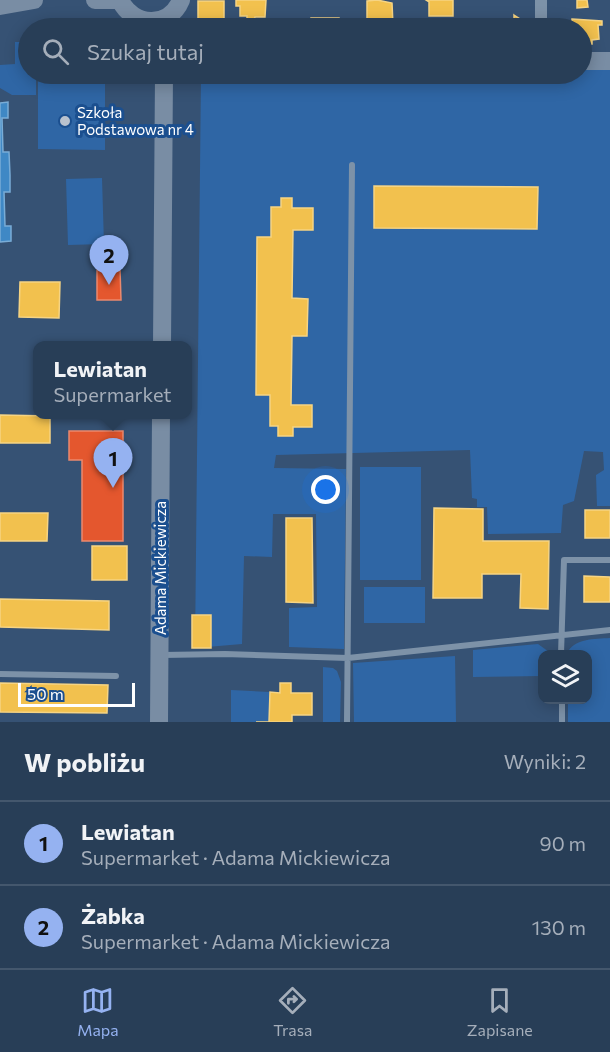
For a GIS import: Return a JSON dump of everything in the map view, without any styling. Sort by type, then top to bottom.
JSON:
[{"type":"street","points":[[0,6],[34,0]]},
{"type":"street","points":[[95,0],[120,0],[129,14],[136,18]]},
{"type":"street","points":[[171,18],[181,0]]},
{"type":"street","points":[[541,0],[541,18]]},
{"type":"street","points":[[592,61],[610,61]]},
{"type":"street","points":[[162,341],[164,84]]},
{"type":"street","name":"Adama Mickiewicza","points":[[159,722],[161,419]]},
{"type":"lane","points":[[347,722],[352,165]]},
{"type":"lane","points":[[561,650],[564,560],[610,560]]},
{"type":"lane","points":[[159,656],[225,654],[348,658],[610,630]]},
{"type":"lane","points":[[0,674],[116,676]]},
{"type":"lane","points":[[562,704],[562,722]]},
{"type":"shaded area","points":[[15,42],[18,42],[18,84],[36,84],[36,95],[12,95],[0,88],[0,65],[15,64]]},
{"type":"shaded area","points":[[610,69],[610,506],[597,506],[596,475],[604,470],[603,452],[584,451],[574,501],[563,505],[561,533],[488,534],[487,507],[477,507],[477,499],[472,498],[470,450],[276,455],[274,468],[346,469],[344,649],[289,647],[289,608],[317,607],[316,514],[273,514],[272,557],[244,556],[242,644],[195,648],[201,84],[592,84],[592,70]]},
{"type":"shaded area","points":[[38,84],[105,84],[105,150],[38,149]]},
{"type":"shaded area","points":[[102,178],[104,244],[68,245],[66,179]]},
{"type":"shaded area","points":[[360,467],[421,467],[421,580],[360,580]]},
{"type":"shaded area","points":[[364,587],[425,587],[425,623],[364,623]]},
{"type":"shaded area","points":[[610,638],[610,722],[568,722],[568,704],[592,704],[592,650],[569,650],[579,642]]},
{"type":"shaded area","points":[[538,644],[546,650],[538,650],[538,676],[473,677],[473,650]]},
{"type":"shaded area","points":[[455,656],[456,722],[354,722],[353,663]]},
{"type":"shaded area","points":[[323,667],[337,671],[341,682],[340,722],[323,722]]},
{"type":"shaded area","points":[[231,690],[270,692],[269,722],[231,722]]},
{"type":"building: Mieszkania","points":[[236,0],[266,0],[265,17],[240,16],[240,6],[236,6]]},
{"type":"building: Mieszkania","points":[[426,0],[453,0],[453,16],[429,16],[429,2]]},
{"type":"building: Mieszkania","points":[[577,0],[587,0],[588,7],[577,8]]},
{"type":"building: Mieszkania","points":[[198,1],[224,1],[224,18],[198,18]]},
{"type":"building: Mieszkania","points":[[367,1],[392,3],[393,18],[367,18]]},
{"type":"building: Mieszkania","points":[[592,20],[602,21],[602,25],[598,25],[599,39],[592,40]]},
{"type":"building: Mieszkania","points":[[374,186],[538,187],[537,229],[374,228]]},
{"type":"building: Mieszkania","points":[[281,198],[292,198],[292,208],[313,208],[313,230],[293,230],[292,298],[308,299],[307,336],[292,336],[291,405],[312,405],[312,427],[293,427],[293,436],[278,436],[278,426],[270,426],[270,395],[256,395],[257,237],[271,237],[271,207],[281,207]]},
{"type":"building: Mieszkania","points":[[20,282],[60,282],[59,318],[19,317]]},
{"type":"building: Mieszkania","points":[[0,415],[33,416],[33,419],[50,419],[50,443],[0,443]]},
{"type":"building: Mieszkania","points":[[434,508],[483,509],[483,541],[549,541],[548,609],[520,608],[521,574],[482,574],[482,598],[433,598]]},
{"type":"building: Mieszkania","points":[[585,510],[610,510],[610,538],[585,538]]},
{"type":"building: Mieszkania","points":[[0,513],[48,513],[47,541],[0,541]]},
{"type":"building: Mieszkania","points":[[286,518],[312,518],[313,603],[286,602]]},
{"type":"building: Mieszkania","points":[[92,546],[127,546],[127,580],[92,580]]},
{"type":"building: Mieszkania","points":[[584,576],[610,577],[610,602],[584,602]]},
{"type":"building: Mieszkania","points":[[0,599],[109,601],[109,630],[0,627]]},
{"type":"building: Mieszkania","points":[[192,615],[211,615],[211,648],[192,648]]},
{"type":"building: Mieszkania","points":[[0,683],[108,685],[107,713],[0,712]]},
{"type":"building: Mieszkania","points":[[280,683],[291,683],[291,693],[312,693],[312,715],[292,715],[292,722],[269,722],[270,692],[280,693]]},
{"type":"building: Handel","points":[[120,269],[121,300],[97,300],[97,270]]},
{"type":"building: Handel","points":[[69,431],[123,431],[123,541],[82,541],[82,460],[69,460]]},
{"type":"building: Szkoły","points":[[8,102],[8,118],[2,118],[3,152],[9,152],[10,175],[10,192],[4,192],[5,226],[11,226],[11,241],[0,242],[0,103]]},
{"type":"place","name":"Szkoła Podstawowa nr 4","points":[[65,121]]},
{"type":"place","name":"Żabka","points":[[109,285]]},
{"type":"place","name":"Lewiatan","points":[[113,488]]}]
